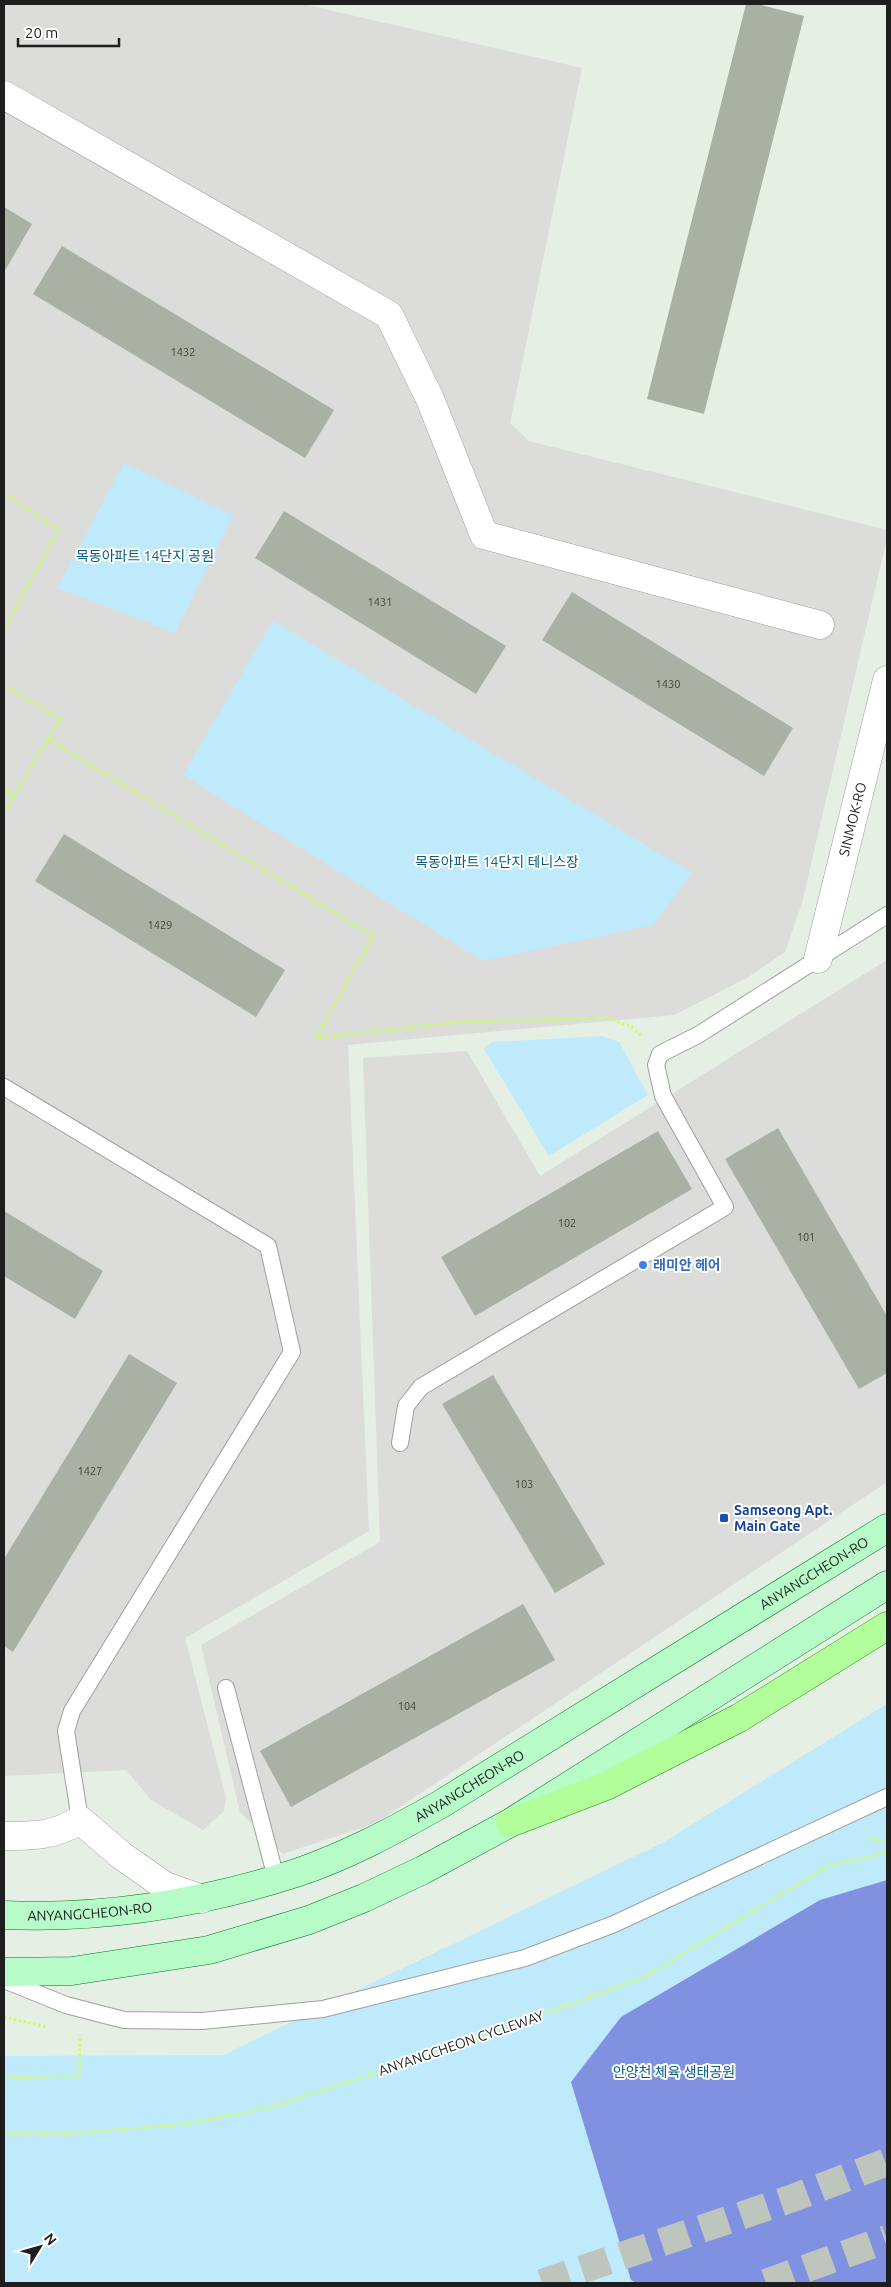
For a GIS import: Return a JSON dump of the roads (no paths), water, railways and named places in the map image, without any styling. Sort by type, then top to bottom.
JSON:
[{"type":"main road","name":"ANYANGCHEON-RO","points":[[4,1916],[91,1914],[202,1899],[297,1872],[389,1833],[441,1804],[887,1528]]},
{"type":"main road","points":[[4,1972],[72,1971],[209,1950],[309,1920],[364,1898],[424,1870],[510,1823],[887,1585]]},
{"type":"main road","points":[[510,1823],[606,1786],[739,1718],[887,1626]]},
{"type":"street","points":[[4,95],[51,124],[389,315],[430,399],[484,534],[820,625]]},
{"type":"street","name":"SINMOK-RO","points":[[818,959],[887,680]]},
{"type":"street","points":[[4,1836],[32,1836],[63,1830],[80,1820],[122,1856],[165,1886],[202,1899]]},
{"type":"lane","points":[[400,1443],[406,1406],[421,1387],[725,1207],[663,1096],[656,1065],[660,1054],[698,1035],[887,915]]},
{"type":"lane","points":[[4,1087],[268,1246],[292,1352],[72,1711],[66,1731],[80,1820]]},
{"type":"lane","points":[[226,1688],[276,1878]]},
{"type":"lane","points":[[4,1980],[66,2005],[124,2020],[202,2021],[323,2009],[525,1958],[614,1924],[887,1797]]},
{"type":"tunnel","points":[[542,2283],[793,2198],[887,2162]]},
{"type":"tunnel","points":[[766,2283],[887,2239]]},
{"type":"place","name":"래미안 헤어","points":[[643,1265]]},
{"type":"place","name":"Samseong Apt. Main Gate","points":[[724,1518]]},
{"type":"park label","name":"목동아파트 14단지 공원","points":[[145,556]]},
{"type":"park label","name":"목동아파트 14단지 테니스장","points":[[497,862]]},
{"type":"park label","name":"안양천 체육 생태공원","points":[[674,2072]]}]
